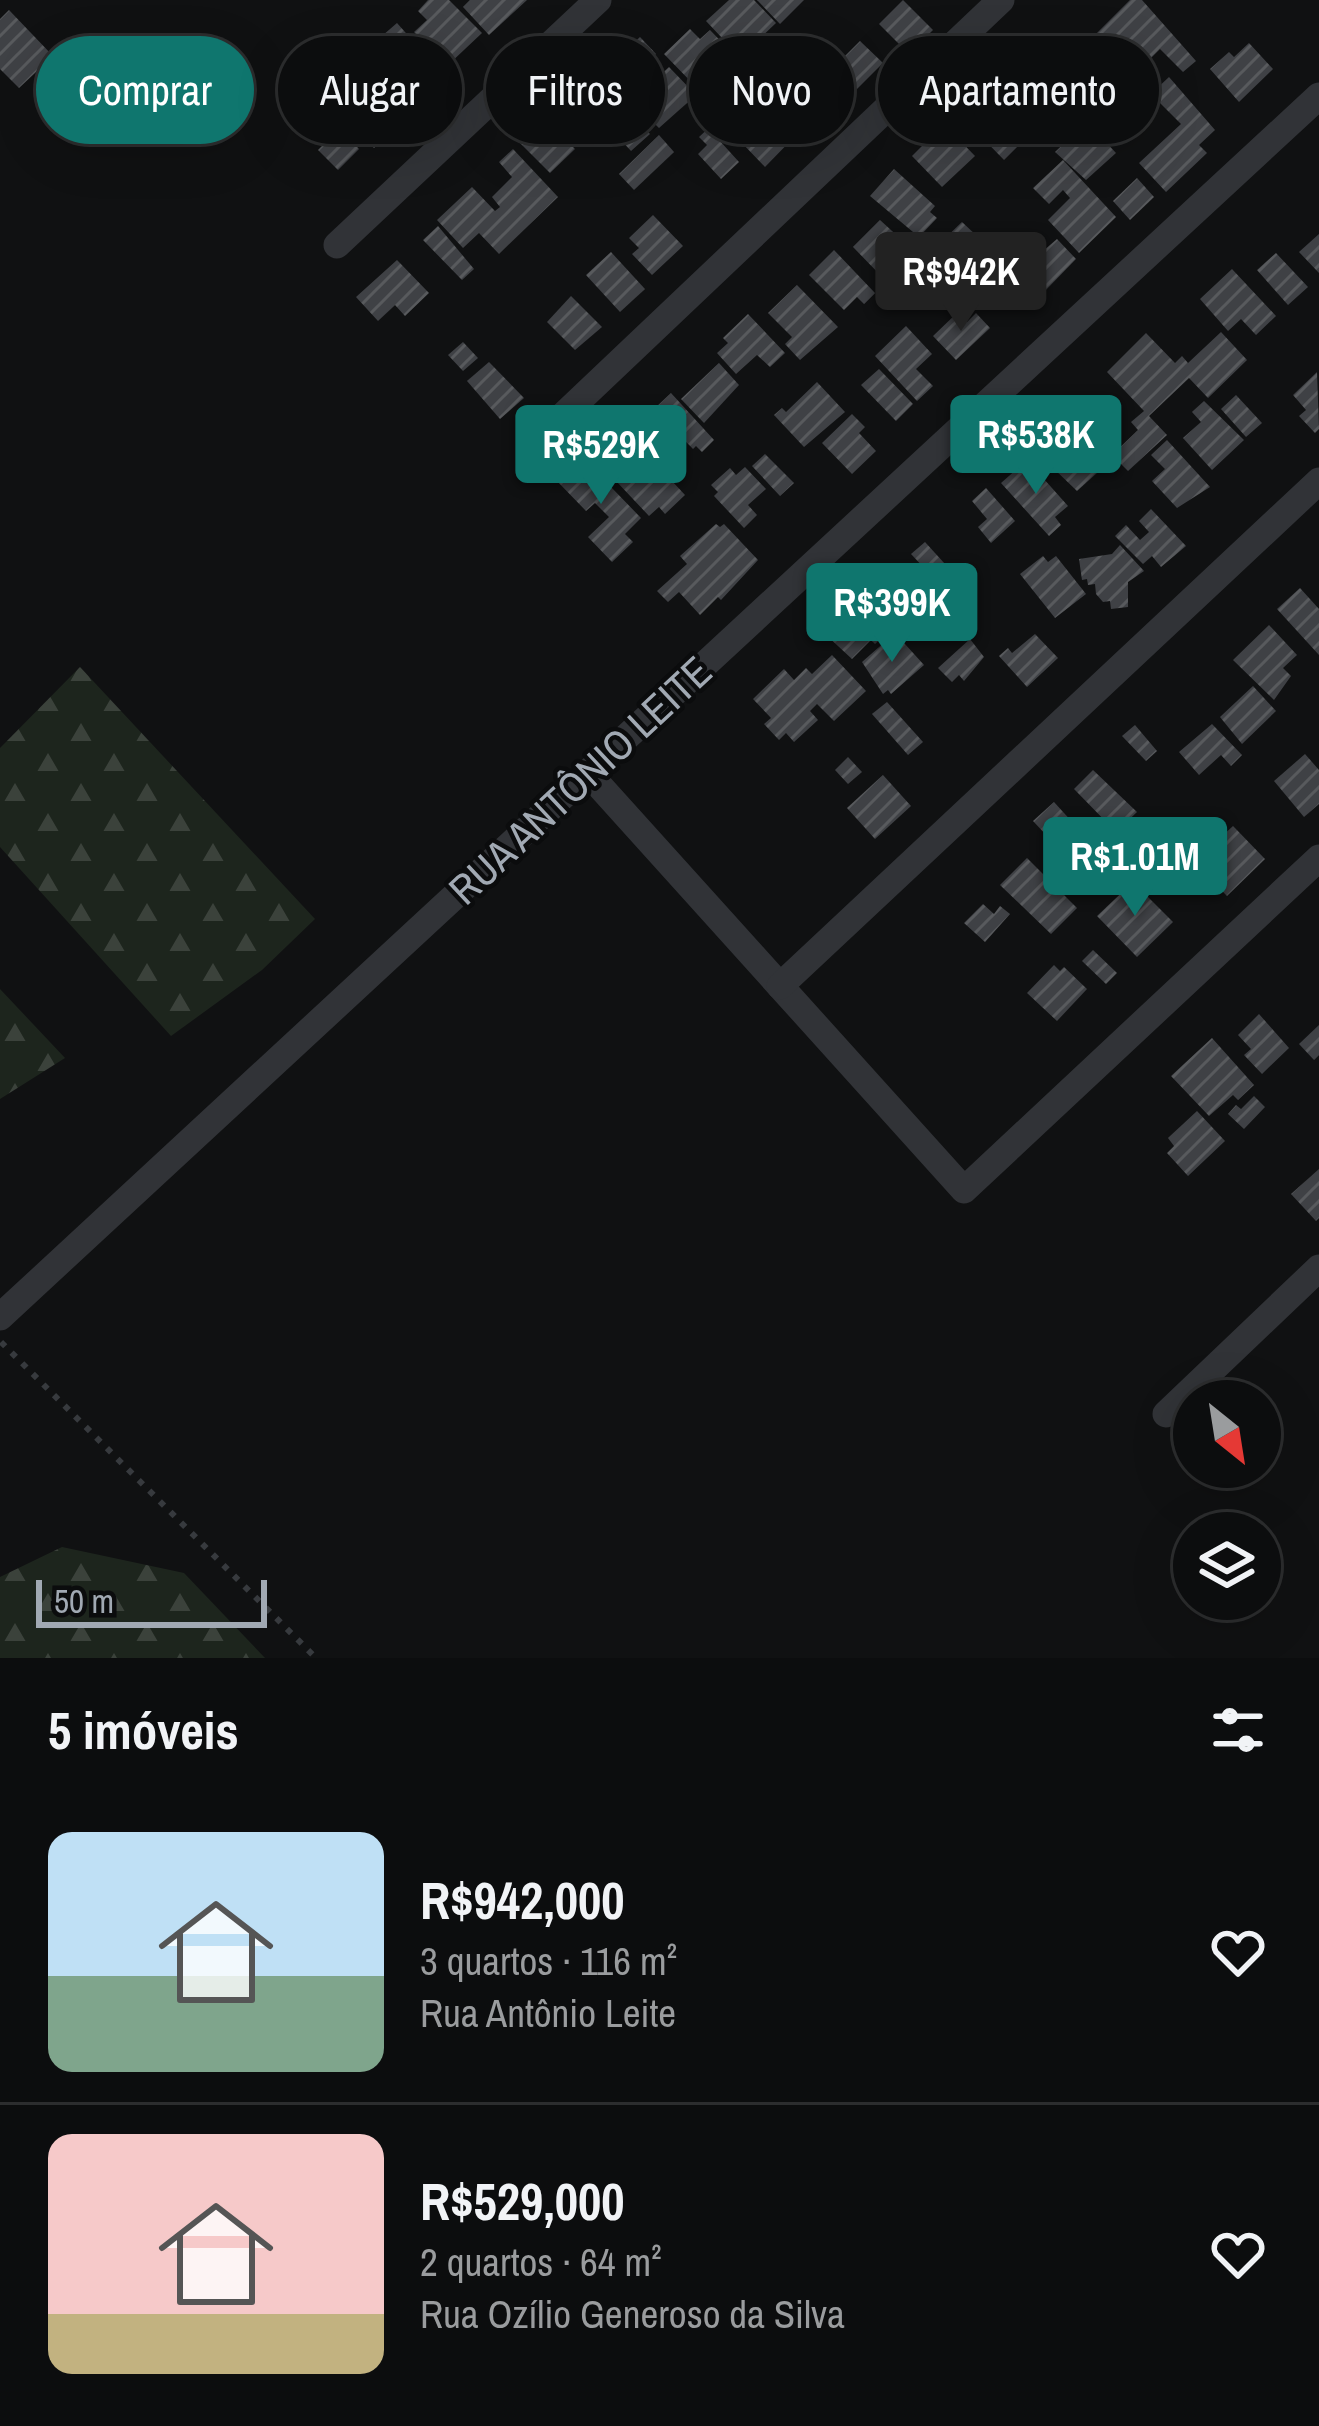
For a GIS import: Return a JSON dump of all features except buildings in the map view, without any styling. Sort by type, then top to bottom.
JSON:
[{"type":"street","points":[[337,245],[598,0]]},
{"type":"street","points":[[533,444],[1001,0]]},
{"type":"street","name":"RUA ANTÔNIO LEITE","points":[[0,1317],[1319,97]]},
{"type":"street","points":[[780,986],[1319,481]]},
{"type":"street","points":[[588,773],[964,1190],[1319,858]]},
{"type":"street","points":[[1166,1414],[1319,1268]]},
{"type":"path","points":[[0,1341],[316,1658]]},
{"type":"green space","points":[[80,667],[315,919],[262,970],[171,1036],[0,847],[0,748]]},
{"type":"green space","points":[[0,989],[65,1058],[0,1099]]},
{"type":"green space","points":[[62,1547],[184,1573],[265,1658],[0,1658],[0,1577]]}]
